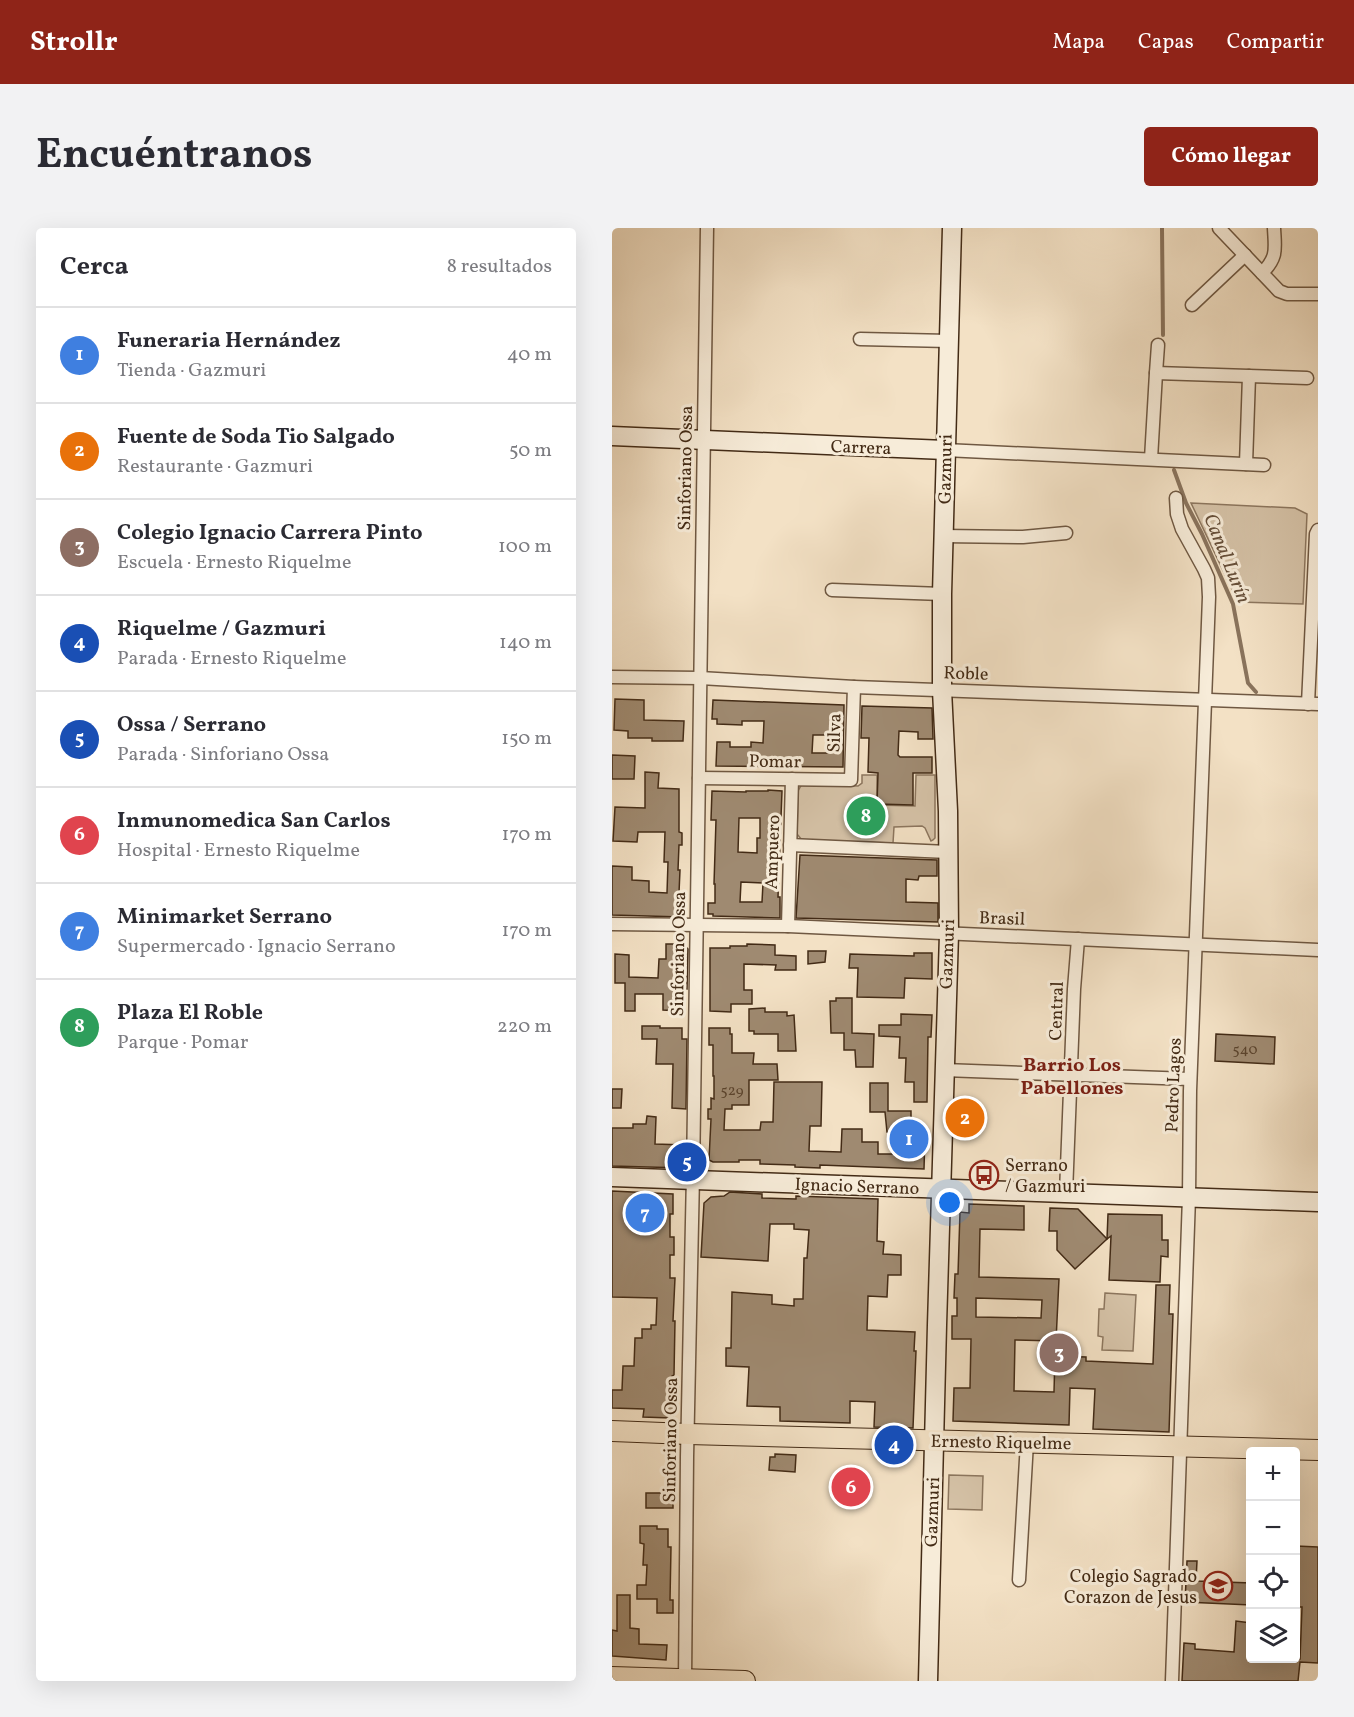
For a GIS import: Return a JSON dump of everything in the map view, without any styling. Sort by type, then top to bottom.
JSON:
[{"type":"main road","name":"Ernesto Riquelme","points":[[612,1431],[1318,1450]]},
{"type":"main road","points":[[612,1677],[745,1681]]},
{"type":"street","name":"Sinforiano Ossa","points":[[685,1680],[707,228]]},
{"type":"street","name":"Gazmuri","points":[[928,1681],[940,1189],[949,934],[948,811],[942,690],[942,594],[952,228]]},
{"type":"street","points":[[1219,228],[1283,293],[1318,294]]},
{"type":"street","points":[[1262,273],[1273,259],[1275,228]]},
{"type":"street","points":[[1192,305],[1245,255]]},
{"type":"street","points":[[860,339],[949,341]]},
{"type":"street","points":[[1151,459],[1158,345]]},
{"type":"street","points":[[1156,373],[1307,378]]},
{"type":"street","points":[[1246,464],[1249,376]]},
{"type":"street","name":"Carrera","points":[[612,436],[1264,465]]},
{"type":"street","name":"Pedro Lagos","points":[[1172,1681],[1189,1197],[1190,1079],[1209,597],[1208,578],[1182,529],[1177,514],[1176,498]]},
{"type":"street","points":[[1313,704],[1316,534],[1318,530]]},
{"type":"street","points":[[943,536],[1023,537],[1066,533]]},
{"type":"street","points":[[832,590],[942,594]]},
{"type":"street","name":"Roble","points":[[612,677],[700,678],[854,687],[1313,704]]},
{"type":"street","name":"Silva","points":[[851,780],[854,687]]},
{"type":"street","name":"Pomar","points":[[699,778],[851,780]]},
{"type":"street","name":"Ampuero","points":[[788,926],[792,779]]},
{"type":"street","points":[[790,845],[948,852]]},
{"type":"street","name":"Brasil","points":[[612,924],[788,926],[1318,950]]},
{"type":"street","name":"Central","points":[[1066,1193],[1078,939]]},
{"type":"street","points":[[944,1070],[1190,1079]]},
{"type":"street","name":"Ignacio Serrano","points":[[612,1177],[1318,1202]]},
{"type":"street","points":[[1019,1580],[1027,1442]]},
{"type":"shaded area","points":[[1191,503],[1295,508],[1307,514],[1303,604],[1238,602]]},
{"type":"shaded area","points":[[862,775],[877,775],[877,805],[915,806],[916,775],[935,775],[935,838],[931,841],[922,826],[894,827],[893,843],[802,840],[797,834],[798,791],[802,784],[858,786],[862,783]]},
{"type":"shaded area","points":[[1105,1293],[1136,1295],[1133,1351],[1102,1350],[1103,1337],[1098,1336],[1099,1309],[1104,1309]]},
{"type":"shaded area","points":[[949,1475],[983,1476],[982,1510],[948,1509]]},
{"type":"building","points":[[615,699],[644,700],[644,720],[684,721],[683,741],[628,738],[628,731],[614,730]]},
{"type":"building","points":[[713,700],[844,705],[843,767],[716,766],[717,742],[730,742],[730,747],[751,747],[751,742],[763,743],[764,721],[742,721],[742,725],[717,724],[717,719],[712,719]],"holes":[[[813,735],[831,735],[830,753],[812,753]]]},
{"type":"building","points":[[862,706],[932,708],[933,739],[918,739],[918,732],[899,731],[898,755],[900,757],[932,757],[932,773],[913,773],[913,805],[877,804],[878,773],[868,772],[869,738],[861,738]]},
{"type":"building","points":[[612,755],[635,756],[634,779],[612,779]]},
{"type":"building","points":[[645,772],[659,773],[658,788],[679,789],[679,832],[682,833],[682,845],[679,845],[678,870],[680,870],[679,893],[684,893],[684,915],[682,917],[612,915],[612,866],[632,867],[632,880],[649,881],[649,892],[667,893],[668,862],[664,862],[665,832],[638,832],[637,842],[613,841],[615,807],[645,808]]},
{"type":"building","points":[[712,791],[782,791],[778,897],[780,897],[780,918],[708,914],[708,903],[715,903],[716,820],[711,820]],"holes":[[[739,818],[760,818],[757,853],[738,852]],[[741,882],[763,883],[762,902],[740,902]]]},
{"type":"building","points":[[800,855],[937,860],[937,876],[919,876],[918,880],[906,879],[906,902],[938,903],[938,922],[796,918]]},
{"type":"building","points":[[666,944],[683,944],[688,949],[687,989],[680,989],[680,1011],[663,1010],[663,994],[635,994],[635,1011],[625,1011],[625,983],[615,983],[615,954],[629,955],[629,977],[658,978],[659,959],[666,959]]},
{"type":"building","points":[[747,944],[775,945],[775,955],[796,956],[796,970],[775,970],[776,965],[744,964],[744,990],[752,990],[752,1004],[731,1004],[731,1012],[710,1011],[710,948],[730,948],[730,946],[747,946]]},
{"type":"building","points":[[808,951],[826,951],[825,962],[808,964]]},
{"type":"building","points":[[914,953],[932,953],[932,979],[905,978],[904,998],[857,997],[858,968],[849,968],[850,954],[914,956]]},
{"type":"building","points":[[836,998],[852,998],[852,1033],[874,1034],[873,1067],[856,1067],[855,1050],[844,1050],[844,1033],[831,1033],[830,1001],[836,1001]]},
{"type":"building","points":[[765,1008],[765,1012],[787,1012],[787,1016],[794,1015],[796,1051],[778,1051],[778,1034],[754,1034],[754,1031],[749,1031],[749,1009]]},
{"type":"building","points":[[901,1014],[932,1015],[931,1037],[928,1037],[927,1102],[914,1102],[914,1082],[905,1082],[906,1058],[899,1058],[900,1037],[879,1036],[879,1025],[901,1025]]},
{"type":"building","points":[[642,1026],[682,1028],[682,1039],[687,1039],[686,1109],[672,1108],[673,1064],[656,1064],[657,1039],[642,1039]]},
{"type":"building","points":[[709,1028],[730,1028],[732,1053],[754,1053],[753,1064],[777,1064],[778,1080],[749,1080],[749,1105],[732,1105],[732,1109],[725,1109],[724,1130],[760,1130],[761,1122],[773,1122],[774,1082],[822,1082],[821,1126],[810,1126],[809,1151],[841,1152],[842,1129],[862,1129],[862,1142],[878,1142],[878,1154],[896,1154],[897,1132],[887,1132],[885,1112],[870,1112],[870,1083],[888,1083],[888,1111],[911,1111],[911,1133],[925,1133],[924,1169],[820,1165],[820,1168],[795,1167],[795,1165],[760,1164],[760,1160],[713,1162],[709,1160],[711,1119],[708,1119],[708,1109],[711,1109],[711,1098],[714,1099],[714,1076],[713,1045],[709,1045]]},
{"type":"building","points":[[1216,1034],[1275,1037],[1274,1064],[1215,1061]]},
{"type":"building","points":[[612,1089],[622,1089],[621,1108],[612,1108]]},
{"type":"building","points":[[647,1116],[656,1117],[655,1144],[685,1145],[684,1168],[612,1166],[612,1128],[633,1128],[633,1124],[646,1124]]},
{"type":"building","points":[[612,1191],[673,1194],[670,1237],[674,1237],[674,1255],[670,1255],[670,1278],[675,1278],[673,1321],[675,1321],[671,1401],[676,1402],[675,1414],[671,1418],[643,1417],[644,1409],[612,1408],[612,1390],[622,1390],[623,1366],[634,1366],[635,1338],[642,1338],[642,1329],[651,1329],[651,1325],[656,1325],[657,1298],[612,1297]]},
{"type":"building","points":[[730,1192],[762,1194],[762,1198],[796,1199],[796,1196],[878,1199],[877,1241],[884,1242],[883,1254],[901,1255],[901,1275],[888,1275],[887,1297],[868,1296],[867,1330],[915,1332],[913,1428],[874,1427],[875,1402],[850,1401],[850,1423],[780,1421],[780,1407],[747,1406],[749,1367],[726,1366],[726,1348],[731,1348],[732,1292],[772,1295],[772,1304],[794,1306],[794,1299],[803,1299],[804,1258],[807,1258],[809,1230],[794,1229],[794,1224],[770,1224],[768,1261],[701,1257],[704,1203],[711,1197],[724,1196]]},
{"type":"building","points":[[969,1204],[1024,1206],[1024,1230],[980,1229],[979,1277],[1059,1279],[1056,1341],[1015,1340],[1014,1391],[1054,1392],[1055,1356],[1086,1357],[1086,1361],[1153,1364],[1156,1285],[1170,1285],[1169,1314],[1173,1314],[1169,1432],[1093,1429],[1095,1389],[1070,1388],[1069,1425],[953,1421],[954,1388],[970,1388],[971,1339],[952,1339],[952,1316],[957,1316],[957,1298],[954,1298],[955,1274],[958,1274],[960,1212],[969,1213]],"holes":[[[976,1298],[1042,1300],[1041,1318],[976,1317]]]},
{"type":"building","points":[[1050,1208],[1078,1209],[1107,1239],[1075,1269],[1057,1250],[1057,1231],[1049,1231]]},
{"type":"building","points":[[1108,1214],[1162,1215],[1162,1240],[1168,1240],[1168,1257],[1161,1256],[1160,1282],[1109,1280],[1111,1236],[1107,1239]]},
{"type":"building","points":[[775,1454],[796,1455],[795,1472],[769,1470],[770,1457],[775,1457]]},
{"type":"building","points":[[646,1493],[673,1493],[673,1508],[646,1508]]},
{"type":"building","points":[[640,1526],[657,1526],[657,1529],[668,1529],[668,1547],[671,1547],[670,1600],[673,1600],[673,1613],[657,1613],[657,1599],[637,1599],[637,1585],[646,1585],[647,1565],[643,1565],[644,1544],[640,1543]]},
{"type":"building","points":[[1300,1546],[1318,1547],[1318,1663],[1300,1662],[1302,1607],[1300,1607]]},
{"type":"building","points":[[1187,1561],[1197,1561],[1196,1581],[1246,1583],[1246,1605],[1185,1602]]},
{"type":"building","points":[[617,1595],[630,1595],[630,1628],[639,1629],[639,1644],[667,1645],[666,1660],[612,1656],[612,1630],[617,1631]]},
{"type":"building","points":[[1236,1621],[1246,1622],[1246,1663],[1300,1663],[1298,1681],[1182,1681],[1184,1643],[1195,1644],[1195,1649],[1234,1652]]},
{"type":"waterway","name":"Canal Lurín","points":[[1162,228],[1163,335]]},
{"type":"waterway","name":"Canal Lurín","points":[[1174,470],[1186,503],[1233,604],[1248,683],[1256,692]]},
{"type":"place","name":"Plaza El Roble","points":[[866,816]]},
{"type":"place","name":"Fuente de Soda Tio Salgado","points":[[965,1118]]},
{"type":"place","name":"Funeraria Hernández","points":[[909,1139]]},
{"type":"place","name":"Ossa / Serrano","points":[[687,1162]]},
{"type":"place","name":"Serrano / Gazmuri","points":[[984,1175]]},
{"type":"place","name":"Minimarket Serrano","points":[[645,1213]]},
{"type":"place","name":"Colegio Ignacio Carrera Pinto","points":[[1059,1353]]},
{"type":"place","name":"Riquelme / Gazmuri","points":[[894,1445]]},
{"type":"place","name":"Inmunomedica San Carlos","points":[[851,1487]]},
{"type":"place","name":"Colegio Sagrado Corazon de Jesus","points":[[1218,1586]]},
{"type":"district","name":"Barrio Los Pabellones","points":[[1072,1076]]}]
